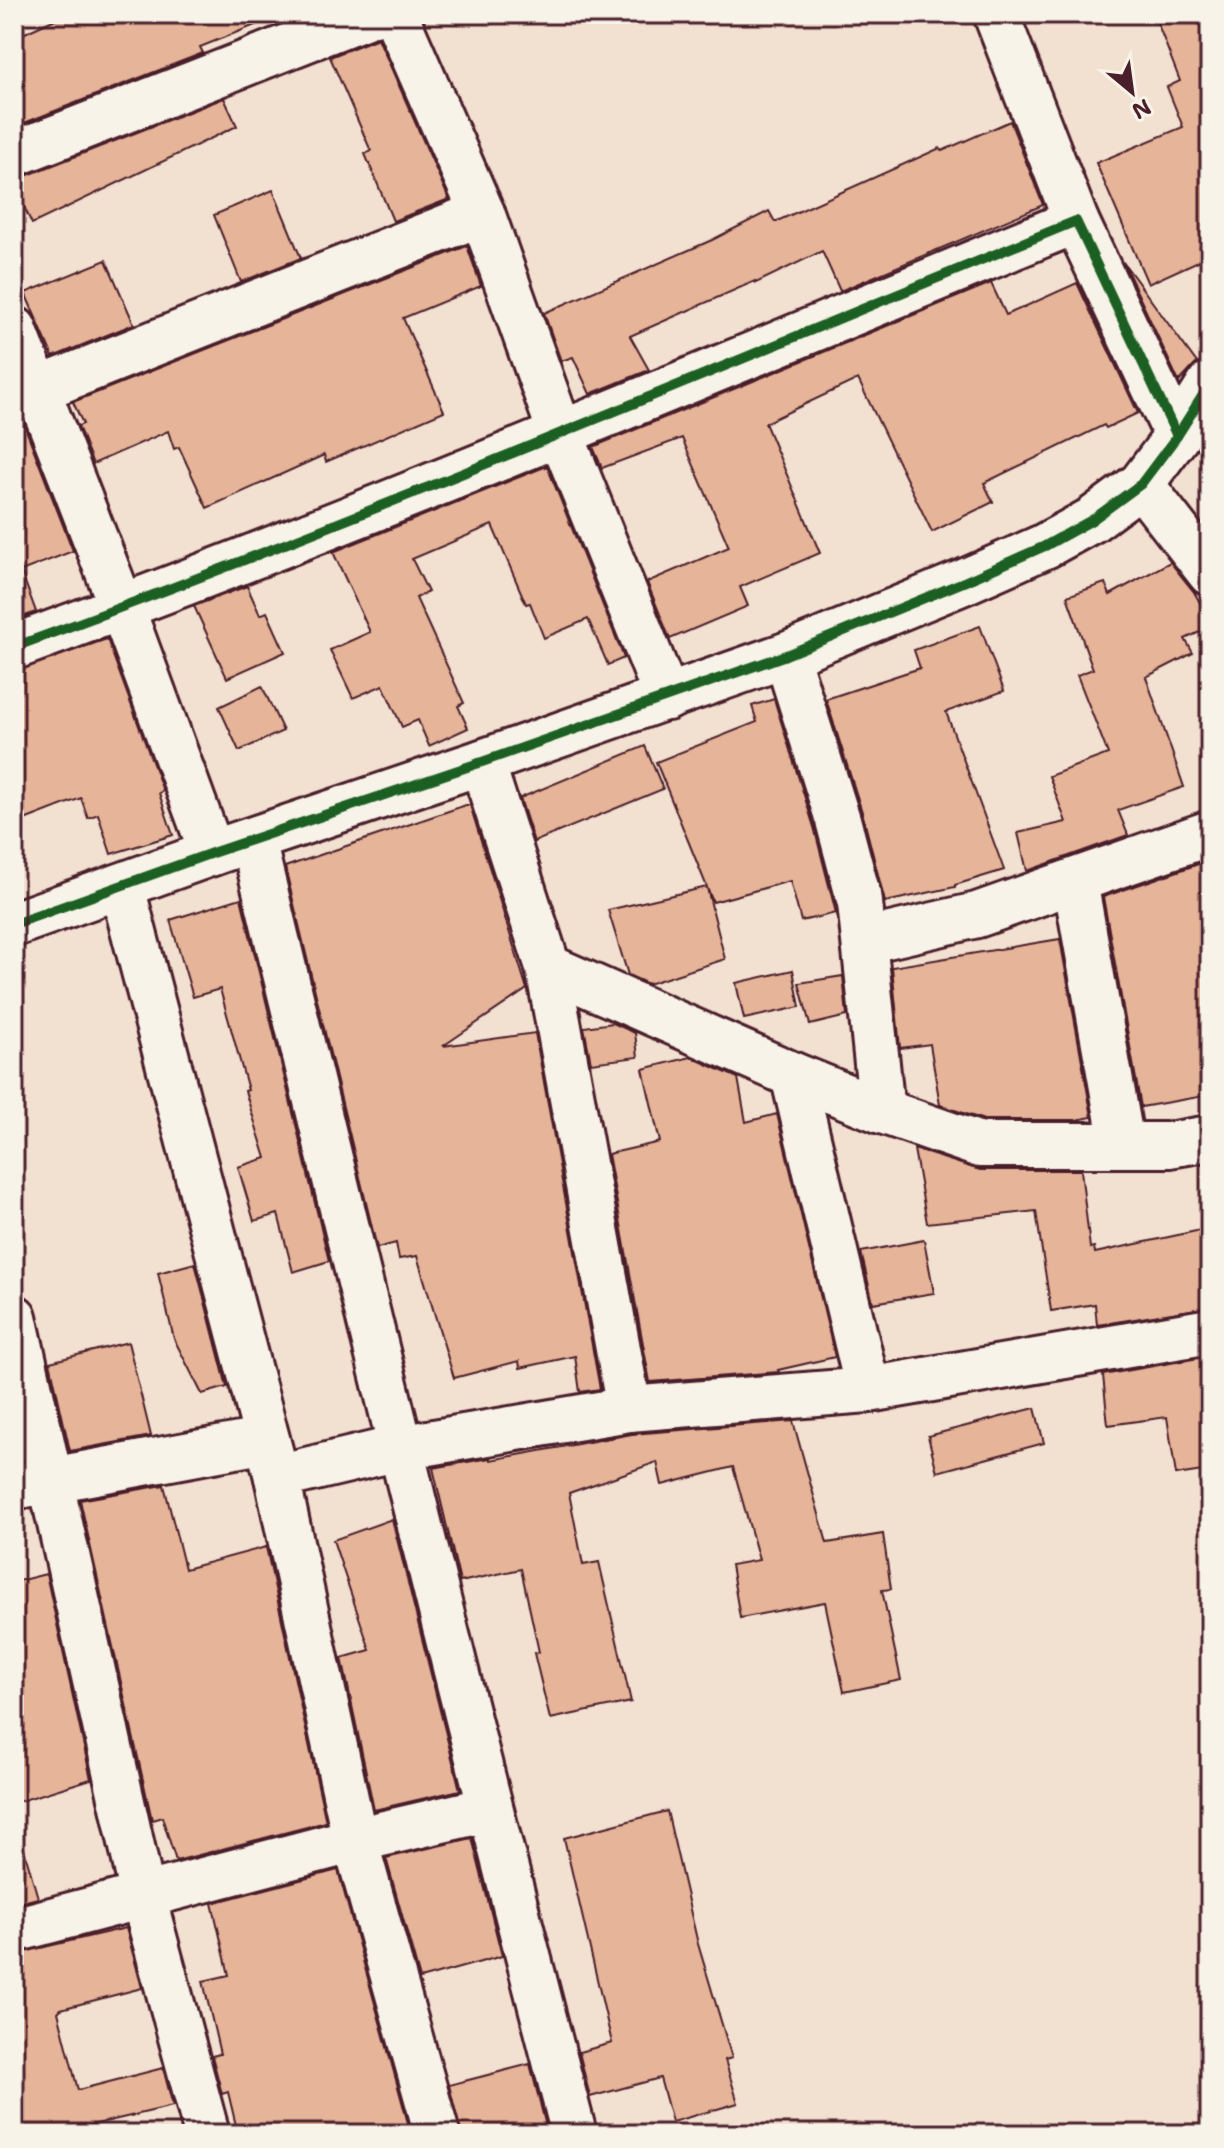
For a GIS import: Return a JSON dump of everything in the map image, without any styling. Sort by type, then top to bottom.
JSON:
[{"type":"street","points":[[14,154],[371,14]]},
{"type":"street","points":[[395,14],[482,213],[560,432],[667,698]]},
{"type":"street","points":[[996,14],[1076,221],[1177,436]]},
{"type":"street","points":[[26,395],[482,213]]},
{"type":"street","points":[[14,647],[122,608],[1076,221]]},
{"type":"street","points":[[14,329],[26,395],[122,608],[212,853]]},
{"type":"street","points":[[14,924],[786,655],[1045,546],[1092,520],[1141,484],[1210,384]]},
{"type":"street","points":[[1141,484],[1210,573]]},
{"type":"street","points":[[786,655],[838,820],[860,903],[882,1111]]},
{"type":"street","points":[[482,762],[548,967],[629,1409]]},
{"type":"street","points":[[865,941],[977,915],[1210,833]]},
{"type":"street","points":[[253,840],[399,1448],[574,2134]]},
{"type":"street","points":[[1075,881],[1122,1144]]},
{"type":"street","points":[[122,887],[272,1458],[355,1840],[437,2134]]},
{"type":"street","points":[[548,967],[793,1075],[882,1111],[980,1145],[1169,1145],[1210,1138]]},
{"type":"street","points":[[793,1075],[868,1390]]},
{"type":"street","points":[[14,1317],[33,1483],[207,2134]]},
{"type":"street","points":[[33,1483],[399,1448],[629,1409],[868,1390],[1210,1331]]},
{"type":"street","points":[[14,1930],[355,1840],[489,1809]]},
{"type":"building","points":[[66,14],[278,16],[200,47],[203,53],[14,127],[14,38]]},
{"type":"building","points":[[1154,14],[1210,14],[1210,243],[1200,247],[1205,258],[1148,284],[1096,163],[1183,127],[1167,87],[1180,81]]},
{"type":"building","points":[[378,38],[449,199],[393,221],[365,154],[371,151],[330,57]]},
{"type":"building","points":[[224,98],[237,126],[32,224],[14,185],[14,178]]},
{"type":"building","points":[[1010,121],[1043,205],[840,291],[822,251],[756,283],[630,336],[649,370],[590,394],[573,357],[561,361],[544,313],[712,240],[769,211],[775,222],[940,148],[942,151]]},
{"type":"building","points":[[273,190],[301,258],[241,282],[214,215]]},
{"type":"building","points":[[467,246],[481,286],[403,318],[444,411],[326,462],[324,455],[207,508],[179,447],[174,449],[168,431],[93,464],[78,426],[83,424],[73,402]]},
{"type":"building","points":[[106,260],[134,324],[53,357],[25,293]]},
{"type":"building","points":[[1123,262],[1197,363],[1179,382]]},
{"type":"building","points":[[991,283],[1006,315],[1077,283],[1138,413],[1106,428],[1104,425],[984,483],[993,502],[932,532],[858,379],[765,423],[820,553],[740,587],[748,606],[670,639],[647,582],[729,547],[682,438],[602,468],[593,447]]},
{"type":"building","points":[[23,422],[73,551],[21,571],[36,612],[14,620],[14,423]]},
{"type":"building","points":[[547,466],[624,658],[608,665],[588,619],[544,638],[492,525],[412,559],[428,592],[416,598],[464,703],[458,706],[468,728],[429,746],[418,720],[402,727],[383,685],[353,698],[330,650],[370,632],[333,552]]},
{"type":"building","points":[[1170,562],[1194,592],[1210,620],[1210,627],[1185,639],[1193,653],[1146,677],[1184,787],[1118,810],[1128,835],[1027,871],[1018,833],[1066,822],[1049,776],[1108,754],[1077,675],[1093,669],[1067,596],[1105,583],[1110,595]]},
{"type":"building","points":[[247,586],[260,615],[267,612],[285,652],[227,678],[194,606]]},
{"type":"building","points":[[980,626],[1004,691],[946,712],[1004,870],[955,887],[885,902],[862,812],[826,699],[920,668],[914,650]]},
{"type":"building","points":[[107,639],[163,791],[159,793],[173,835],[111,854],[98,814],[88,818],[81,798],[14,824],[14,671]]},
{"type":"building","points":[[262,686],[283,731],[239,751],[219,707]]},
{"type":"building","points":[[774,699],[814,827],[836,913],[801,921],[790,881],[713,902],[707,888],[725,959],[648,984],[628,975],[608,910],[707,887],[656,762],[757,722],[752,706]]},
{"type":"building","points":[[645,746],[663,789],[534,842],[520,798]]},
{"type":"building","points":[[470,805],[527,989],[443,1046],[535,1033],[600,1389],[580,1392],[575,1356],[520,1368],[519,1361],[454,1378],[417,1256],[399,1259],[396,1243],[377,1248],[285,867]]},
{"type":"building","points":[[1210,860],[1210,1095],[1141,1107],[1103,897]]},
{"type":"building","points":[[241,898],[329,1261],[293,1272],[278,1214],[254,1221],[238,1167],[266,1158],[245,1091],[248,1090],[220,989],[193,997],[170,920]]},
{"type":"building","points":[[1060,939],[1092,1117],[1076,1120],[984,1120],[940,1105],[930,1044],[900,1048],[892,967]]},
{"type":"building","points":[[793,970],[800,1007],[744,1019],[736,983]]},
{"type":"building","points":[[843,976],[847,1016],[810,1025],[799,983]]},
{"type":"building","points":[[613,1023],[635,1033],[638,1057],[591,1063],[584,1027]]},
{"type":"building","points":[[691,1057],[738,1078],[746,1122],[777,1114],[835,1357],[779,1372],[650,1382],[608,1154],[660,1142],[643,1069]]},
{"type":"building","points":[[914,1149],[980,1170],[1081,1170],[1090,1248],[1094,1247],[1095,1253],[1210,1228],[1210,1307],[1097,1325],[1095,1304],[1051,1311],[1036,1211],[927,1223]]},
{"type":"building","points":[[924,1240],[934,1293],[873,1303],[861,1252]]},
{"type":"building","points":[[195,1263],[227,1387],[202,1394],[174,1339],[158,1273]]},
{"type":"building","points":[[128,1342],[151,1436],[70,1451],[50,1362]]},
{"type":"building","points":[[1210,1356],[1210,1470],[1176,1475],[1167,1417],[1108,1425],[1103,1375]]},
{"type":"building","points":[[1035,1408],[1044,1443],[937,1472],[928,1436]]},
{"type":"building","points":[[793,1421],[827,1543],[883,1534],[891,1589],[882,1590],[901,1680],[844,1692],[825,1602],[740,1618],[731,1565],[759,1560],[733,1467],[662,1485],[657,1462],[569,1493],[583,1565],[599,1562],[631,1702],[550,1719],[534,1653],[539,1652],[521,1569],[460,1582],[433,1468],[632,1434]]},
{"type":"building","points":[[164,1485],[185,1569],[266,1547],[326,1822],[176,1861],[162,1817],[152,1820],[80,1500]]},
{"type":"building","points":[[392,1519],[460,1790],[374,1810],[342,1658],[370,1650],[333,1540]]},
{"type":"building","points":[[46,1574],[91,1779],[14,1803],[14,1582]]},
{"type":"building","points":[[667,1811],[698,1944],[732,2058],[725,2060],[738,2103],[672,2122],[660,2078],[590,2097],[579,2052],[612,2043],[564,1838]]},
{"type":"building","points":[[472,1838],[502,1956],[420,1979],[386,1858]]},
{"type":"building","points":[[24,1849],[38,1898],[14,1904],[14,1851]]},
{"type":"building","points":[[338,1870],[411,2134],[238,2134],[228,2092],[222,2094],[212,2056],[220,2054],[203,1981],[229,1975],[212,1903]]},
{"type":"building","points":[[126,1928],[142,1988],[58,2012],[78,2090],[163,2068],[173,2106],[92,2125],[95,2134],[14,2134],[14,1954]]},
{"type":"building","points":[[530,2064],[548,2134],[461,2134],[449,2085]]},
{"type":"cycle path","points":[[14,647],[415,493],[1076,221],[1177,436]]},
{"type":"cycle path","points":[[14,924],[786,655],[1045,546],[1092,520],[1141,484],[1210,384]]}]
